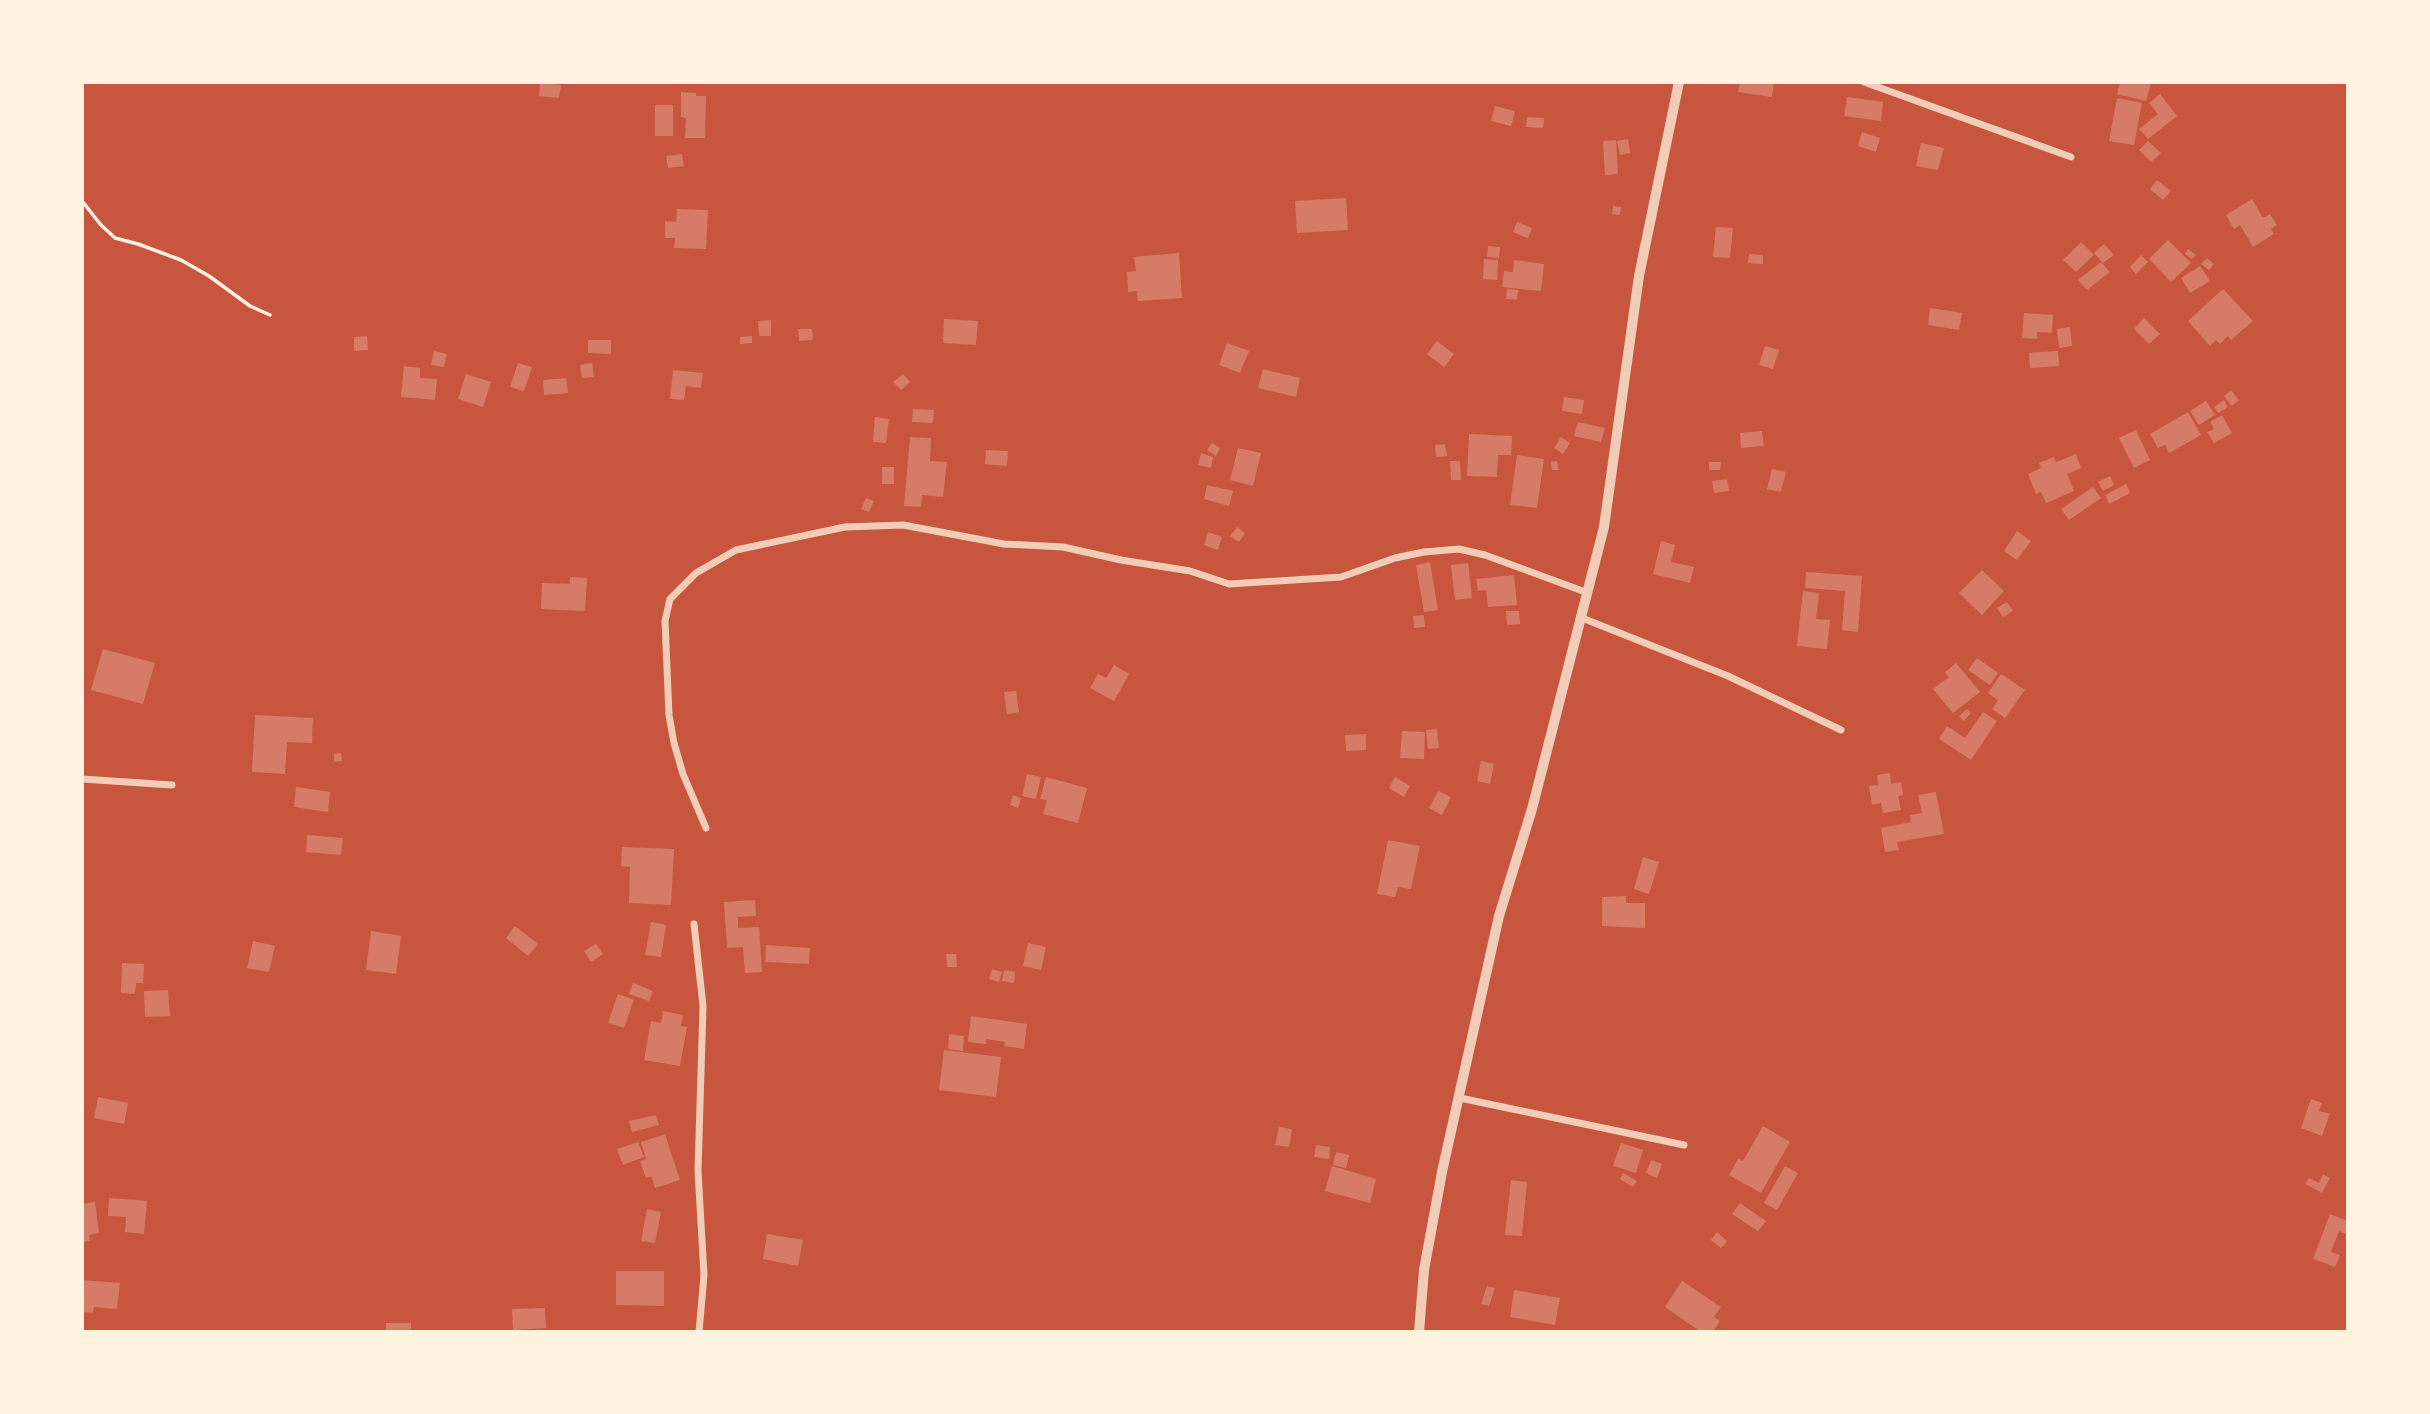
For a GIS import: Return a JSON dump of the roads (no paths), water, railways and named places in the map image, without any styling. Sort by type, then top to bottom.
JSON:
[{"type":"street","points":[[1419,1332],[1424,1270],[1442,1172],[1499,916],[1532,809],[1604,527],[1639,276],[1679,82]]},
{"type":"street","points":[[1864,82],[2071,158]]},
{"type":"street","points":[[706,828],[683,774],[674,743],[669,715],[665,621],[670,599],[695,573],[736,550],[845,527],[903,526],[1004,544],[1063,547],[1190,571],[1229,583],[1340,577],[1395,558],[1459,549],[1485,555],[1588,593]]},
{"type":"street","points":[[1582,618],[1728,676],[1840,730]]},
{"type":"street","points":[[82,779],[172,785]]},
{"type":"street","points":[[694,924],[703,1006],[698,1171],[704,1275],[699,1332]]},
{"type":"street","points":[[1460,1098],[1684,1145]]}]
